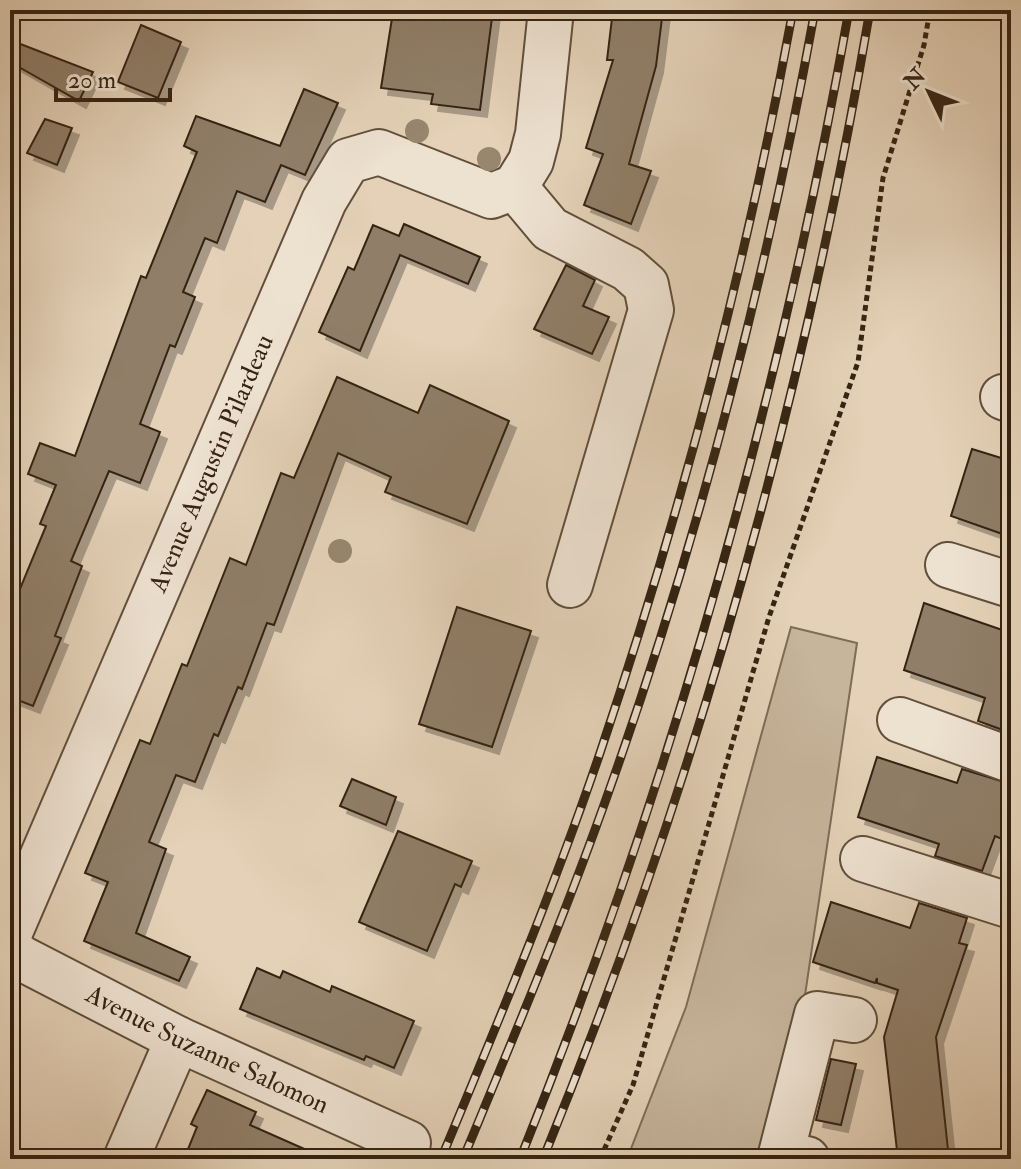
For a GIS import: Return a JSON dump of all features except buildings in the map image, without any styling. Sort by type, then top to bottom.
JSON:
[{"type":"street","points":[[551,10],[538,134],[531,161],[515,187],[550,229],[628,269],[646,285],[651,310],[570,585]]},
{"type":"street","name":"Avenue Augustin Pilardeau","points":[[10,932],[318,215],[348,161],[379,152],[491,196],[515,187]]},
{"type":"street","points":[[948,565],[1011,585]]},
{"type":"street","points":[[900,720],[1011,760]]},
{"type":"street","points":[[863,859],[1011,906]]},
{"type":"street","name":"Avenue Suzanne Salomon","points":[[10,949],[21,958],[178,1039],[408,1143]]},
{"type":"street","points":[[794,1156],[817,1014],[854,1020]]},
{"type":"street","points":[[126,1159],[178,1039]]},
{"type":"path","points":[[600,1159],[633,1085],[769,617],[858,362],[883,178],[924,45],[930,10]]},
{"type":"shaded area","points":[[791,627],[857,643],[795,1063],[774,1159],[627,1159],[686,1007]]},
{"type":"railway","points":[[441,1159],[563,856],[630,662],[710,385],[755,198],[793,10]]},
{"type":"railway","points":[[463,1159],[593,835],[673,597],[753,305],[815,10]]},
{"type":"railway","points":[[520,1159],[625,878],[672,736],[714,593],[754,449],[789,304],[849,10]]},
{"type":"railway","points":[[543,1159],[598,1020],[648,879],[738,594],[812,304],[870,10]]}]
